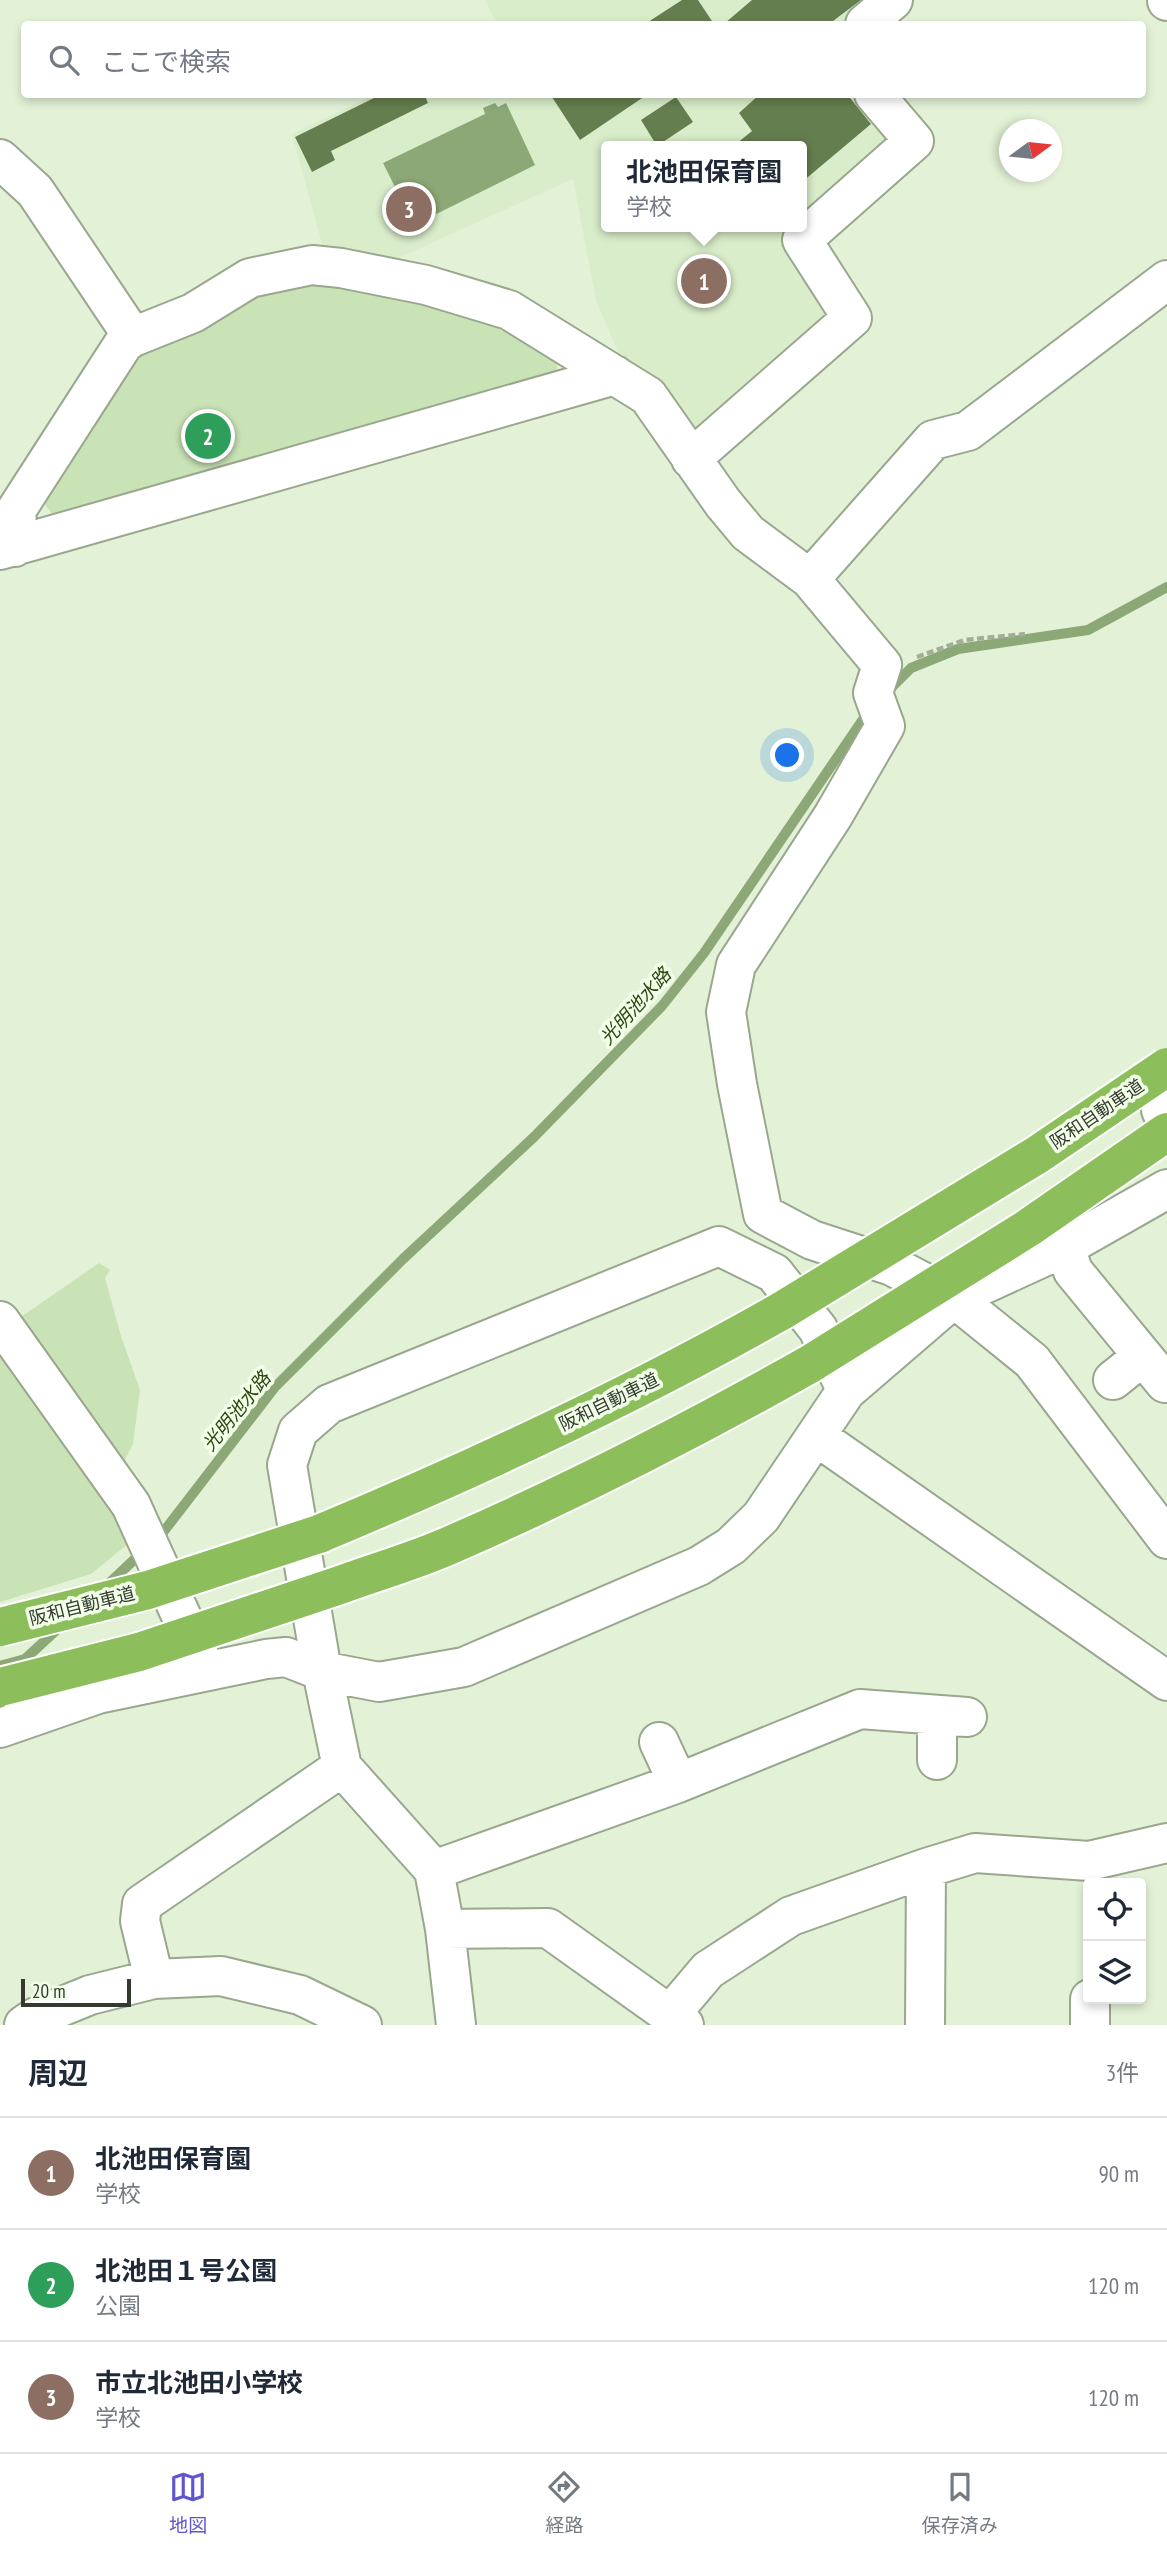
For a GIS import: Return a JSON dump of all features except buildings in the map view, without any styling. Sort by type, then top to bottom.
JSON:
[{"type":"highway","name":"阪和自動車道","points":[[0,1627],[148,1590],[319,1534],[425,1490],[606,1404],[713,1350],[783,1310],[1037,1155],[1167,1067]]},
{"type":"highway","points":[[0,1687],[139,1652],[453,1544],[647,1452],[810,1364],[1028,1228],[1167,1132]]},
{"type":"street","points":[[868,21],[893,0]]},
{"type":"street","points":[[691,459],[852,318],[802,240],[914,141],[877,98]]},
{"type":"street","points":[[0,159],[35,191],[133,337]]},
{"type":"street","points":[[7,549],[17,509],[124,343],[193,313],[250,278],[312,265],[426,285],[509,310],[648,396],[723,503],[748,533],[810,579],[880,694],[833,816],[736,965],[726,1012],[737,1084],[763,1214],[812,1240],[891,1266],[954,1298],[1032,1361],[1167,1539]]},
{"type":"street","points":[[810,579],[933,440],[968,431],[1167,280]]},
{"type":"street","points":[[7,549],[615,375]]},
{"type":"street","points":[[1167,1083],[1161,1110],[1167,1122]]},
{"type":"street","points":[[0,1728],[98,1694],[266,1659],[286,1657],[322,1671],[379,1682],[464,1667],[699,1566],[731,1546],[761,1517],[846,1391],[954,1298],[1065,1247],[1167,1189]]},
{"type":"street","points":[[456,2025],[446,1929],[434,1870],[342,1767],[322,1671],[287,1465],[298,1431],[330,1404],[719,1246],[774,1273],[818,1329],[846,1391]]},
{"type":"street","points":[[1065,1247],[1073,1271],[1154,1369],[1113,1380]]},
{"type":"street","points":[[0,1321],[131,1505],[206,1671]]},
{"type":"street","points":[[816,1436],[1167,1681]]},
{"type":"street","points":[[434,1870],[678,1783],[860,1709],[952,1716],[937,1760]]},
{"type":"street","points":[[659,1742],[678,1783]]},
{"type":"street","points":[[154,1979],[140,1922],[142,1904],[342,1767]]},
{"type":"street","points":[[446,1929],[548,1928],[677,2021],[708,1970],[791,1916],[975,1853],[1089,1872],[1167,1843]]},
{"type":"street","points":[[925,2025],[926,1868]]},
{"type":"street","points":[[24,2025],[36,2017],[90,1995],[154,1979],[221,1976],[300,1995],[362,2025]]},
{"type":"street","points":[[1090,2004],[1090,2025]]},
{"type":"path","points":[[880,694],[902,662],[965,639],[1025,635]]},
{"type":"shaded area","points":[[485,0],[879,0],[854,21],[496,21]]},
{"type":"shaded area","points":[[367,98],[863,98],[894,135],[807,218],[807,141],[680,141],[684,138],[678,141],[601,141],[601,232],[791,232],[782,240],[801,262],[833,326],[697,438],[620,357],[596,300],[573,179],[387,263],[325,255],[292,134]]},
{"type":"shaded area","points":[[495,103],[498,107],[506,103],[535,165],[414,225],[383,163],[485,114],[483,108]]},
{"type":"shaded area","points":[[319,277],[497,325],[560,357],[556,372],[53,516],[43,501],[134,358],[269,285]]},
{"type":"shaded area","points":[[99,1263],[110,1270],[105,1278],[140,1390],[133,1444],[120,1469],[15,1321]]},
{"type":"shaded area","points":[[0,1338],[118,1502],[111,1512],[129,1543],[91,1574],[0,1602]]},
{"type":"waterway","name":"光明池水路","points":[[889,690],[911,668],[958,649],[1088,630],[1167,587]]},
{"type":"waterway","name":"光明池水路","points":[[161,1535],[275,1387],[403,1259],[534,1137],[662,1006],[704,953],[870,709]]},
{"type":"waterway","name":"光明池水路","points":[[104,1588],[138,1556]]},
{"type":"waterway","name":"光明池水路","points":[[0,1666],[25,1659],[63,1624]]},
{"type":"place","name":"市立北池田小学校","points":[[409,209]]},
{"type":"place","name":"北池田保育園","points":[[704,281]]},
{"type":"place","name":"北池田１号公園","points":[[208,436]]}]
